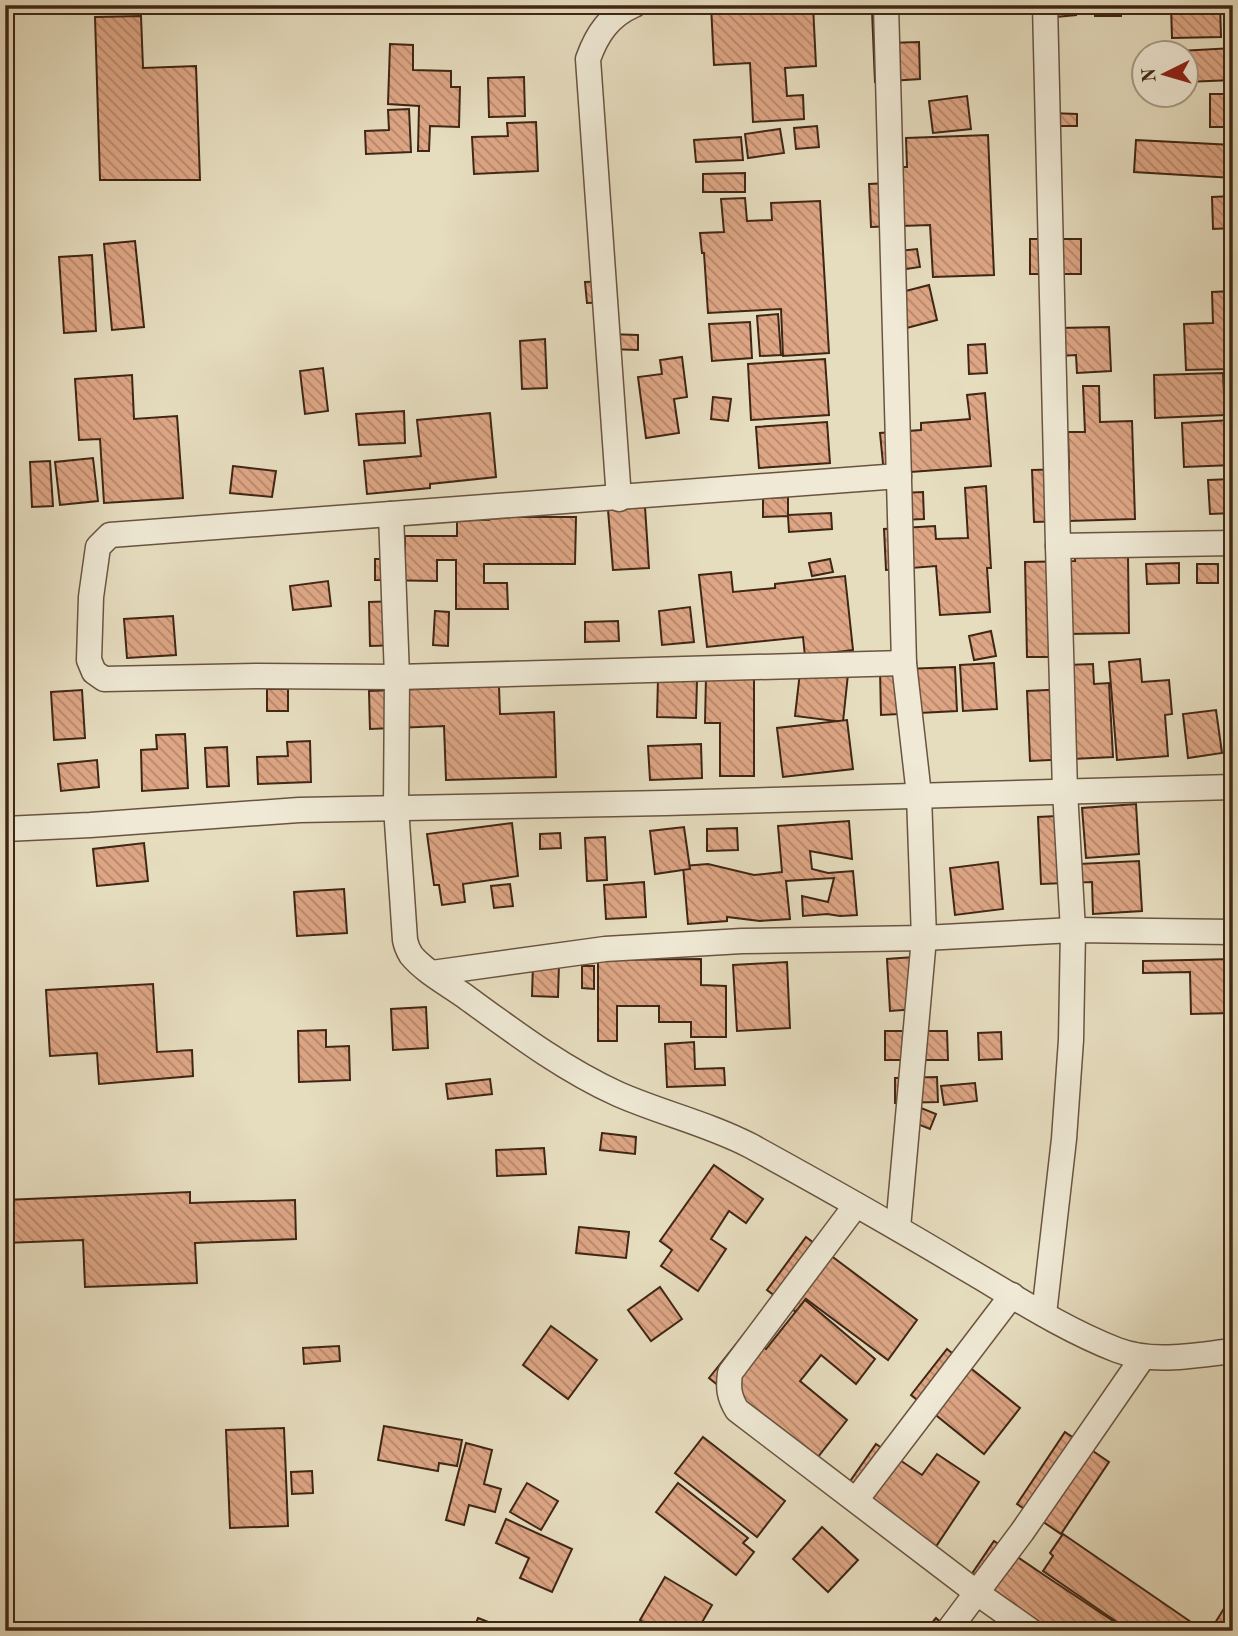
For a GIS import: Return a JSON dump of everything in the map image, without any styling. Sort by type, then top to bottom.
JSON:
[{"type":"street","points":[[619,499],[588,59],[594,41],[604,26],[616,14],[634,5]]},
{"type":"street","points":[[886,5],[904,663],[919,795],[924,938],[898,1228]]},
{"type":"street","points":[[1044,1314],[1064,1139],[1071,1040],[1073,930],[1065,790],[1045,5]]},
{"type":"street","points":[[899,476],[110,535],[99,547],[91,597],[89,660],[94,672],[104,679],[397,677],[904,663]]},
{"type":"street","points":[[391,514],[397,677],[396,807],[405,940],[411,955],[523,1038],[580,1074],[638,1102],[747,1144],[898,1228],[1044,1314],[1117,1350],[1143,1357],[1233,1351]]},
{"type":"street","points":[[1058,546],[1233,542]]},
{"type":"street","points":[[5,829],[299,810],[1233,787]]},
{"type":"street","points":[[432,973],[605,949],[742,941],[924,938],[1073,930],[1233,932]]},
{"type":"street","points":[[856,1205],[730,1373],[730,1399],[737,1410],[1031,1631]]},
{"type":"street","points":[[856,1500],[1012,1295]]},
{"type":"street","points":[[948,1631],[1022,1532],[1143,1357]]},
{"type":"building","points":[[711,5],[813,5],[816,66],[785,68],[787,96],[803,95],[804,119],[753,122],[750,63],[714,65]]},
{"type":"building","points":[[1045,5],[1075,5],[1076,15],[1046,18]]},
{"type":"building","points":[[1095,5],[1121,5],[1121,16],[1095,16]]},
{"type":"building","points":[[1171,5],[1220,5],[1221,37],[1172,38]]},
{"type":"building","points":[[886,10],[887,43],[919,42],[920,79],[875,82],[872,11]]},
{"type":"building","points":[[141,16],[143,68],[196,66],[200,180],[100,180],[95,17]]},
{"type":"building","points":[[390,44],[413,45],[413,70],[451,71],[451,87],[460,87],[459,127],[430,126],[429,151],[418,151],[419,106],[388,104]]},
{"type":"building","points":[[1233,48],[1233,80],[1200,81],[1200,50]]},
{"type":"building","points":[[524,77],[525,116],[489,117],[488,78]]},
{"type":"building","points":[[1210,94],[1233,94],[1233,127],[1210,127]]},
{"type":"building","points":[[967,96],[971,129],[933,133],[929,101]]},
{"type":"building","points":[[409,109],[411,152],[366,154],[365,131],[389,130],[388,110]]},
{"type":"building","points":[[1050,113],[1077,114],[1077,126],[1050,126]]},
{"type":"building","points":[[536,122],[538,171],[474,174],[472,137],[508,136],[507,123]]},
{"type":"building","points":[[817,126],[819,147],[796,149],[794,128]]},
{"type":"building","points":[[780,129],[784,153],[748,158],[745,134]]},
{"type":"building","points":[[988,135],[994,275],[933,277],[930,225],[871,227],[869,184],[889,183],[888,167],[907,167],[906,138]]},
{"type":"building","points":[[741,137],[743,160],[696,162],[694,140]]},
{"type":"building","points":[[1136,140],[1233,145],[1233,178],[1134,172]]},
{"type":"building","points":[[745,173],[745,192],[703,192],[703,174]]},
{"type":"building","points":[[1233,196],[1233,228],[1213,229],[1212,197]]},
{"type":"building","points":[[745,198],[747,221],[772,220],[771,203],[820,201],[829,353],[783,356],[781,309],[708,313],[700,233],[724,232],[721,199]]},
{"type":"building","points":[[1030,239],[1081,239],[1081,274],[1030,274]]},
{"type":"building","points":[[135,241],[144,327],[112,330],[104,244]]},
{"type":"building","points":[[917,249],[920,267],[892,271],[890,252]]},
{"type":"building","points":[[92,255],[96,331],[64,333],[59,257]]},
{"type":"building","points":[[614,281],[615,302],[587,303],[585,282]]},
{"type":"building","points":[[929,285],[937,320],[899,330],[890,295]]},
{"type":"building","points":[[1233,291],[1233,369],[1186,370],[1184,324],[1213,323],[1212,292]]},
{"type":"building","points":[[778,314],[781,355],[760,356],[757,316]]},
{"type":"building","points":[[750,322],[752,358],[712,361],[709,324]]},
{"type":"building","points":[[1109,327],[1111,371],[1077,373],[1076,355],[1060,356],[1058,328]]},
{"type":"building","points":[[608,334],[638,335],[638,350],[608,349]]},
{"type":"building","points":[[545,339],[547,388],[522,389],[520,341]]},
{"type":"building","points":[[985,344],[987,373],[969,374],[968,345]]},
{"type":"building","points":[[682,357],[687,397],[674,399],[679,433],[646,438],[638,377],[662,374],[660,360]]},
{"type":"building","points":[[825,359],[829,415],[751,420],[748,364]]},
{"type":"building","points":[[323,368],[328,411],[305,414],[300,371]]},
{"type":"building","points":[[1223,373],[1225,415],[1155,418],[1154,375]]},
{"type":"building","points":[[132,375],[134,419],[177,416],[183,498],[104,503],[100,439],[79,440],[75,379]]},
{"type":"building","points":[[1083,386],[1099,386],[1100,422],[1132,421],[1135,519],[1034,522],[1032,470],[1069,469],[1068,432],[1085,432]]},
{"type":"building","points":[[985,393],[991,466],[884,474],[880,433],[921,430],[921,423],[970,419],[967,395]]},
{"type":"building","points":[[713,397],[731,399],[728,421],[711,419]]},
{"type":"building","points":[[404,411],[405,443],[359,445],[356,414]]},
{"type":"building","points":[[490,413],[496,477],[430,484],[430,488],[367,494],[364,461],[421,456],[417,420]]},
{"type":"building","points":[[1231,420],[1233,465],[1184,467],[1182,423]]},
{"type":"building","points":[[827,422],[830,463],[759,468],[756,427]]},
{"type":"building","points":[[93,458],[98,501],[60,505],[55,462]]},
{"type":"building","points":[[50,461],[53,506],[32,507],[30,462]]},
{"type":"building","points":[[233,466],[276,471],[272,497],[230,493]]},
{"type":"building","points":[[1232,479],[1233,513],[1210,514],[1208,480]]},
{"type":"building","points":[[986,486],[991,568],[987,568],[990,612],[940,615],[936,566],[886,570],[884,529],[935,526],[936,539],[968,538],[965,488]]},
{"type":"building","points":[[923,492],[924,519],[901,520],[900,493]]},
{"type":"building","points":[[788,497],[788,515],[831,513],[832,529],[789,532],[788,516],[763,517],[763,498]]},
{"type":"building","points":[[645,507],[649,568],[613,570],[608,510]]},
{"type":"building","points":[[490,517],[576,517],[575,564],[484,564],[484,583],[507,583],[508,609],[456,609],[456,560],[437,560],[437,581],[375,580],[375,559],[405,559],[405,536],[457,536],[457,520],[489,520]]},
{"type":"building","points":[[1075,555],[1128,555],[1129,633],[1068,634],[1069,657],[1027,657],[1025,562],[1075,561]]},
{"type":"building","points":[[830,559],[833,572],[812,576],[809,563]]},
{"type":"building","points":[[1179,563],[1179,583],[1147,584],[1146,564]]},
{"type":"building","points":[[1197,564],[1218,564],[1218,583],[1197,583]]},
{"type":"building","points":[[731,572],[733,592],[845,576],[853,650],[805,656],[803,637],[707,647],[699,575]]},
{"type":"building","points":[[328,581],[331,606],[293,610],[290,586]]},
{"type":"building","points":[[399,601],[400,645],[370,646],[369,602]]},
{"type":"building","points":[[690,607],[694,642],[662,645],[659,611]]},
{"type":"building","points":[[435,611],[449,612],[448,646],[433,645]]},
{"type":"building","points":[[1228,612],[1233,612],[1233,643]]},
{"type":"building","points":[[173,616],[176,655],[127,658],[124,619]]},
{"type":"building","points":[[618,621],[619,641],[585,642],[585,622]]},
{"type":"building","points":[[991,631],[996,656],[974,660],[969,636]]},
{"type":"building","points":[[1140,659],[1142,682],[1169,680],[1172,714],[1165,715],[1168,756],[1117,760],[1109,662]]},
{"type":"building","points":[[994,663],[997,709],[963,711],[960,665]]},
{"type":"building","points":[[1093,664],[1094,684],[1109,683],[1113,757],[1030,761],[1027,691],[1068,689],[1067,665]]},
{"type":"building","points":[[955,667],[957,711],[881,715],[880,670]]},
{"type":"building","points":[[800,672],[848,674],[843,722],[795,716]]},
{"type":"building","points":[[706,676],[754,676],[754,776],[720,776],[720,723],[705,723]]},
{"type":"building","points":[[658,679],[697,680],[696,718],[657,717]]},
{"type":"building","points":[[499,686],[500,714],[554,712],[556,777],[446,780],[444,726],[370,729],[369,691]]},
{"type":"building","points":[[267,689],[288,689],[288,711],[267,711]]},
{"type":"building","points":[[82,690],[85,738],[54,740],[51,692]]},
{"type":"building","points":[[1216,710],[1222,753],[1188,758],[1183,714]]},
{"type":"building","points":[[847,720],[853,769],[783,777],[777,728]]},
{"type":"building","points":[[185,734],[188,788],[142,791],[141,750],[157,749],[156,735]]},
{"type":"building","points":[[310,741],[311,782],[258,784],[257,757],[288,756],[287,742]]},
{"type":"building","points":[[701,744],[702,778],[650,780],[648,746]]},
{"type":"building","points":[[227,747],[229,786],[207,787],[205,748]]},
{"type":"building","points":[[97,760],[99,787],[61,791],[58,764]]},
{"type":"building","points":[[1136,804],[1139,854],[1086,858],[1082,808]]},
{"type":"building","points":[[1077,815],[1079,864],[1139,861],[1142,911],[1093,914],[1092,882],[1041,884],[1038,817]]},
{"type":"building","points":[[849,821],[852,859],[810,851],[812,869],[828,873],[853,871],[857,915],[803,916],[802,896],[828,902],[834,878],[786,881],[790,919],[760,921],[727,917],[727,921],[688,924],[683,866],[708,864],[754,875],[782,872],[778,826]]},
{"type":"building","points":[[512,823],[518,876],[463,884],[465,902],[442,905],[439,885],[434,885],[427,834]]},
{"type":"building","points":[[684,827],[690,869],[655,874],[650,831]]},
{"type":"building","points":[[737,828],[738,850],[707,851],[707,829]]},
{"type":"building","points":[[560,833],[561,848],[540,849],[540,834]]},
{"type":"building","points":[[605,837],[607,880],[587,881],[585,838]]},
{"type":"building","points":[[144,843],[148,881],[97,886],[93,849]]},
{"type":"building","points":[[998,862],[1003,909],[955,915],[950,868]]},
{"type":"building","points":[[644,882],[646,917],[606,919],[604,885]]},
{"type":"building","points":[[510,884],[513,906],[494,908],[491,886]]},
{"type":"building","points":[[344,889],[347,933],[297,936],[294,892]]},
{"type":"building","points":[[914,957],[917,1009],[890,1011],[887,959]]},
{"type":"building","points":[[701,959],[701,985],[726,986],[726,1037],[691,1037],[691,1022],[659,1022],[659,1006],[617,1006],[617,1041],[598,1041],[598,960]]},
{"type":"building","points":[[1233,959],[1233,1013],[1191,1014],[1190,972],[1143,973],[1143,961]]},
{"type":"building","points":[[787,962],[790,1028],[737,1031],[733,965]]},
{"type":"building","points":[[533,963],[559,964],[558,997],[532,996]]},
{"type":"building","points":[[582,966],[594,966],[594,989],[582,988]]},
{"type":"building","points":[[153,984],[157,1052],[192,1050],[193,1076],[99,1084],[97,1053],[50,1056],[46,990]]},
{"type":"building","points":[[426,1007],[428,1048],[393,1050],[391,1009]]},
{"type":"building","points":[[326,1030],[326,1047],[349,1046],[350,1080],[299,1082],[298,1031]]},
{"type":"building","points":[[885,1031],[947,1031],[948,1060],[885,1060]]},
{"type":"building","points":[[1001,1032],[1002,1059],[979,1060],[978,1033]]},
{"type":"building","points":[[694,1042],[695,1069],[724,1068],[725,1085],[667,1087],[665,1044]]},
{"type":"building","points":[[937,1077],[938,1102],[895,1103],[895,1078]]},
{"type":"building","points":[[490,1079],[492,1094],[448,1099],[446,1084]]},
{"type":"building","points":[[975,1083],[977,1101],[944,1105],[941,1086]]},
{"type":"building","points":[[916,1106],[936,1114],[930,1129],[910,1121]]},
{"type":"building","points":[[602,1133],[636,1137],[635,1154],[600,1150]]},
{"type":"building","points":[[544,1148],[546,1174],[497,1176],[496,1150]]},
{"type":"building","points":[[714,1165],[763,1199],[746,1223],[729,1211],[711,1239],[726,1249],[698,1291],[661,1266],[672,1250],[660,1241]]},
{"type":"building","points":[[190,1192],[190,1203],[295,1200],[296,1239],[195,1243],[197,1283],[85,1287],[83,1240],[5,1243],[5,1200]]},
{"type":"building","points":[[579,1227],[629,1232],[626,1258],[576,1253]]},
{"type":"building","points":[[806,1237],[917,1320],[888,1360],[806,1299],[796,1312],[767,1290]]},
{"type":"building","points":[[660,1287],[682,1319],[651,1341],[628,1310]]},
{"type":"building","points":[[805,1300],[875,1359],[856,1384],[821,1355],[800,1381],[847,1420],[814,1462],[709,1378],[745,1333],[766,1349]]},
{"type":"building","points":[[551,1326],[597,1360],[568,1399],[523,1365]]},
{"type":"building","points":[[339,1346],[340,1361],[304,1364],[303,1348]]},
{"type":"building","points":[[947,1349],[1020,1408],[984,1454],[911,1395]]},
{"type":"building","points":[[384,1426],[462,1440],[457,1466],[439,1463],[438,1471],[378,1460]]},
{"type":"building","points":[[284,1428],[288,1526],[230,1528],[226,1430]]},
{"type":"building","points":[[1065,1432],[1109,1462],[1061,1534],[1017,1504]]},
{"type":"building","points":[[703,1437],[785,1501],[757,1537],[675,1473]]},
{"type":"building","points":[[466,1443],[492,1450],[484,1484],[501,1489],[495,1512],[469,1505],[464,1525],[446,1520]]},
{"type":"building","points":[[876,1444],[922,1475],[937,1454],[979,1482],[935,1548],[846,1487]]},
{"type":"building","points":[[312,1471],[313,1493],[292,1494],[291,1472]]},
{"type":"building","points":[[527,1483],[558,1501],[541,1530],[510,1512]]},
{"type":"building","points":[[678,1483],[748,1538],[743,1543],[754,1552],[736,1575],[656,1512]]},
{"type":"building","points":[[506,1519],[572,1549],[552,1592],[520,1578],[529,1558],[496,1543]]},
{"type":"building","points":[[822,1527],[858,1560],[828,1592],[793,1559]]},
{"type":"building","points":[[1063,1534],[1204,1631],[1130,1631],[1043,1571],[1053,1556],[1050,1553]]},
{"type":"building","points":[[994,1541],[1128,1631],[1049,1631],[969,1578]]},
{"type":"building","points":[[665,1577],[712,1605],[697,1631],[657,1631],[640,1620]]},
{"type":"building","points":[[1233,1594],[1233,1631],[1210,1631]]},
{"type":"building","points":[[478,1618],[512,1631],[473,1631]]},
{"type":"building","points":[[936,1618],[951,1631],[925,1631]]}]
